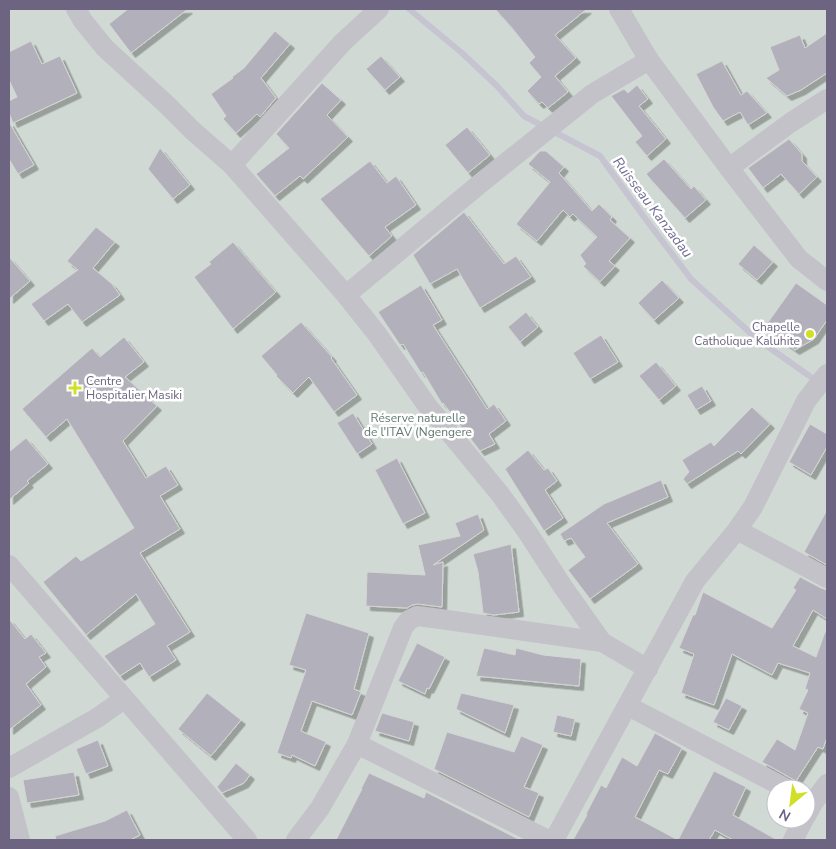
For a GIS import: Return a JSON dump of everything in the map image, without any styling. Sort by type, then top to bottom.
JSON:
[{"type":"street","points":[[76,9],[82,21],[105,48],[166,104],[193,132],[232,165],[346,295],[377,334],[426,404],[500,494],[602,642]]},
{"type":"street","points":[[232,165],[343,42],[379,9]]},
{"type":"street","points":[[619,9],[649,60],[729,168],[799,259],[827,281]]},
{"type":"street","points":[[346,295],[592,94],[649,60]]},
{"type":"street","points":[[729,168],[790,123],[827,99]]},
{"type":"street","points":[[554,840],[695,581],[737,530],[753,507],[806,401],[827,374]]},
{"type":"street","points":[[737,530],[827,578]]},
{"type":"street","points":[[9,565],[248,840]]},
{"type":"street","points":[[296,840],[320,808],[357,744],[403,628],[409,620],[417,616],[602,642],[648,669]]},
{"type":"street","points":[[9,768],[97,718],[124,699]]},
{"type":"street","points":[[628,706],[768,779]]},
{"type":"street","points":[[357,744],[548,840]]},
{"type":"street","points":[[816,798],[827,784]]},
{"type":"street","points":[[9,796],[20,840]]},
{"type":"green space","name":"Réserve naturelle de l'ITAV (Ngengere","points":[[9,9],[827,9],[827,840],[9,840]]},
{"type":"building","points":[[128,9],[188,9],[131,53],[109,24]]},
{"type":"building","points":[[495,9],[587,9],[555,35],[576,58],[555,76],[568,92],[548,108],[542,102],[539,104],[527,91],[541,77],[529,63],[535,57]]},
{"type":"building","points":[[275,31],[290,44],[261,78],[276,98],[260,117],[257,114],[236,133],[223,119],[226,116],[211,94],[244,68]]},
{"type":"building","points":[[827,33],[827,73],[801,90],[787,96],[766,78],[779,70],[770,47],[800,35],[805,48]]},
{"type":"building","points":[[31,41],[42,64],[60,56],[77,93],[13,123],[9,113],[9,101],[17,97],[9,80],[9,52]]},
{"type":"building","points":[[381,56],[400,77],[385,90],[366,69]]},
{"type":"building","points":[[722,61],[741,95],[747,91],[767,113],[748,125],[740,112],[723,121],[713,107],[696,74]]},
{"type":"building","points":[[322,83],[341,100],[327,115],[348,137],[303,179],[300,176],[275,196],[256,174],[289,148],[276,134]]},
{"type":"building","points":[[637,85],[648,99],[639,106],[666,139],[647,156],[635,142],[642,136],[611,96],[624,89],[628,93]]},
{"type":"building","points":[[9,122],[34,165],[18,174],[9,159]]},
{"type":"building","points":[[467,127],[490,155],[468,173],[445,145]]},
{"type":"building","points":[[789,139],[802,154],[802,161],[817,177],[799,194],[781,174],[763,188],[748,168]]},
{"type":"building","points":[[160,148],[190,185],[173,199],[148,169]]},
{"type":"building","points":[[540,151],[546,151],[564,167],[559,173],[592,211],[599,204],[612,217],[610,220],[630,238],[609,261],[615,266],[600,282],[583,266],[586,264],[580,255],[597,237],[573,214],[570,217],[563,210],[537,241],[516,224],[550,182],[528,164]]},
{"type":"building","points":[[664,159],[691,189],[694,186],[706,200],[685,218],[646,174]]},
{"type":"building","points":[[370,161],[387,183],[396,176],[416,205],[385,227],[392,236],[369,256],[320,199]]},
{"type":"building","points":[[464,212],[504,264],[516,256],[531,277],[480,308],[457,269],[430,284],[413,255]]},
{"type":"building","points":[[96,227],[115,242],[93,268],[112,284],[120,295],[82,322],[68,304],[44,321],[31,304],[78,270],[67,261]]},
{"type":"building","points":[[233,242],[276,292],[233,329],[194,277],[211,264],[209,262]]},
{"type":"building","points":[[754,245],[773,262],[757,280],[738,264]]},
{"type":"building","points":[[9,257],[30,281],[9,299]]},
{"type":"building","points":[[662,280],[679,298],[654,320],[638,303]]},
{"type":"building","points":[[796,283],[827,305],[827,320],[814,339],[795,350],[764,328]]},
{"type":"building","points":[[421,285],[442,320],[433,325],[487,409],[494,404],[506,421],[489,434],[495,444],[480,451],[442,404],[423,372],[421,373],[403,344],[400,345],[378,312]]},
{"type":"building","points":[[526,312],[538,327],[520,342],[508,327]]},
{"type":"building","points":[[301,322],[332,357],[357,395],[334,412],[309,377],[293,393],[276,376],[261,356]]},
{"type":"building","points":[[601,335],[618,362],[590,379],[573,353]]},
{"type":"building","points":[[124,337],[144,362],[125,377],[157,406],[123,441],[146,478],[166,466],[178,485],[160,496],[180,529],[140,553],[190,632],[167,646],[176,660],[149,677],[140,663],[120,676],[104,656],[155,624],[136,594],[86,635],[43,582],[76,556],[81,561],[134,528],[67,419],[46,437],[22,409],[92,348],[100,357]]},
{"type":"building","points":[[656,362],[676,386],[659,400],[639,376]]},
{"type":"building","points":[[702,386],[711,401],[696,410],[687,395]]},
{"type":"building","points":[[752,407],[770,424],[741,454],[738,451],[687,484],[683,479],[689,472],[682,460],[711,442],[714,446]]},
{"type":"building","points":[[353,413],[372,444],[357,454],[337,423]]},
{"type":"building","points":[[810,424],[827,434],[827,447],[811,475],[789,462]]},
{"type":"building","points":[[26,438],[48,464],[27,481],[29,483],[9,500],[9,452]]},
{"type":"building","points":[[528,450],[544,470],[548,468],[557,481],[545,490],[563,518],[544,531],[505,469]]},
{"type":"building","points":[[397,458],[425,513],[403,524],[375,470]]},
{"type":"building","points":[[661,480],[668,497],[607,523],[638,564],[590,599],[568,570],[585,557],[571,538],[564,541],[560,534],[604,504]]},
{"type":"building","points":[[827,510],[827,565],[804,552]]},
{"type":"building","points":[[478,514],[484,530],[433,565],[443,562],[442,607],[418,604],[407,608],[366,606],[367,572],[425,575],[418,545],[460,536],[455,523]]},
{"type":"building","points":[[511,544],[519,612],[494,615],[483,613],[478,572],[473,554]]},
{"type":"building","points":[[800,577],[827,590],[827,619],[813,610],[793,646],[816,657],[825,632],[827,632],[827,737],[823,749],[818,747],[797,779],[792,779],[762,762],[777,739],[795,750],[808,713],[799,709],[808,690],[805,689],[810,673],[778,663],[772,675],[732,654],[714,705],[681,693],[694,654],[679,648],[693,615],[695,615],[703,592],[772,628],[796,590],[793,588]]},
{"type":"building","points":[[306,613],[369,633],[354,689],[361,692],[352,715],[312,701],[301,731],[326,742],[315,766],[292,755],[291,758],[277,753],[306,670],[289,665]]},
{"type":"building","points":[[9,619],[25,639],[31,634],[46,653],[39,657],[46,667],[26,684],[41,705],[9,730]]},
{"type":"building","points":[[417,643],[445,657],[425,694],[398,681]]},
{"type":"building","points":[[484,648],[515,655],[516,648],[543,655],[581,659],[579,686],[476,676]]},
{"type":"building","points":[[207,693],[241,720],[211,756],[178,729]]},
{"type":"building","points":[[461,693],[514,705],[505,733],[456,709]]},
{"type":"building","points":[[726,698],[742,706],[729,730],[713,722]]},
{"type":"building","points":[[382,713],[414,722],[409,741],[375,731]]},
{"type":"building","points":[[557,715],[575,719],[571,736],[553,732]]},
{"type":"building","points":[[447,732],[514,752],[521,736],[543,745],[524,787],[539,793],[529,817],[434,769]]},
{"type":"building","points":[[655,733],[682,748],[668,774],[659,770],[635,817],[678,840],[573,840],[601,785],[606,788],[622,757],[637,766]]},
{"type":"building","points":[[98,740],[108,766],[86,774],[76,749]]},
{"type":"building","points":[[236,763],[250,775],[244,783],[222,793],[217,787]]},
{"type":"building","points":[[714,771],[746,787],[733,815],[777,840],[733,840],[715,830],[709,840],[678,840]]},
{"type":"building","points":[[74,772],[79,795],[27,803],[23,780]]},
{"type":"building","points":[[369,773],[424,798],[426,792],[520,840],[336,840]]},
{"type":"building","points":[[127,810],[140,835],[130,840],[56,840],[55,836],[105,821]]},
{"type":"waterway","name":"Ruisseau Kanzadau","points":[[409,9],[462,53],[497,86],[524,116],[600,156],[691,279],[757,339],[818,382]]},
{"type":"place","name":"Chapelle Catholique Kaluhite","points":[[810,334]]},
{"type":"place","name":"Centre Hospitalier Masiki","points":[[75,388]]}]
